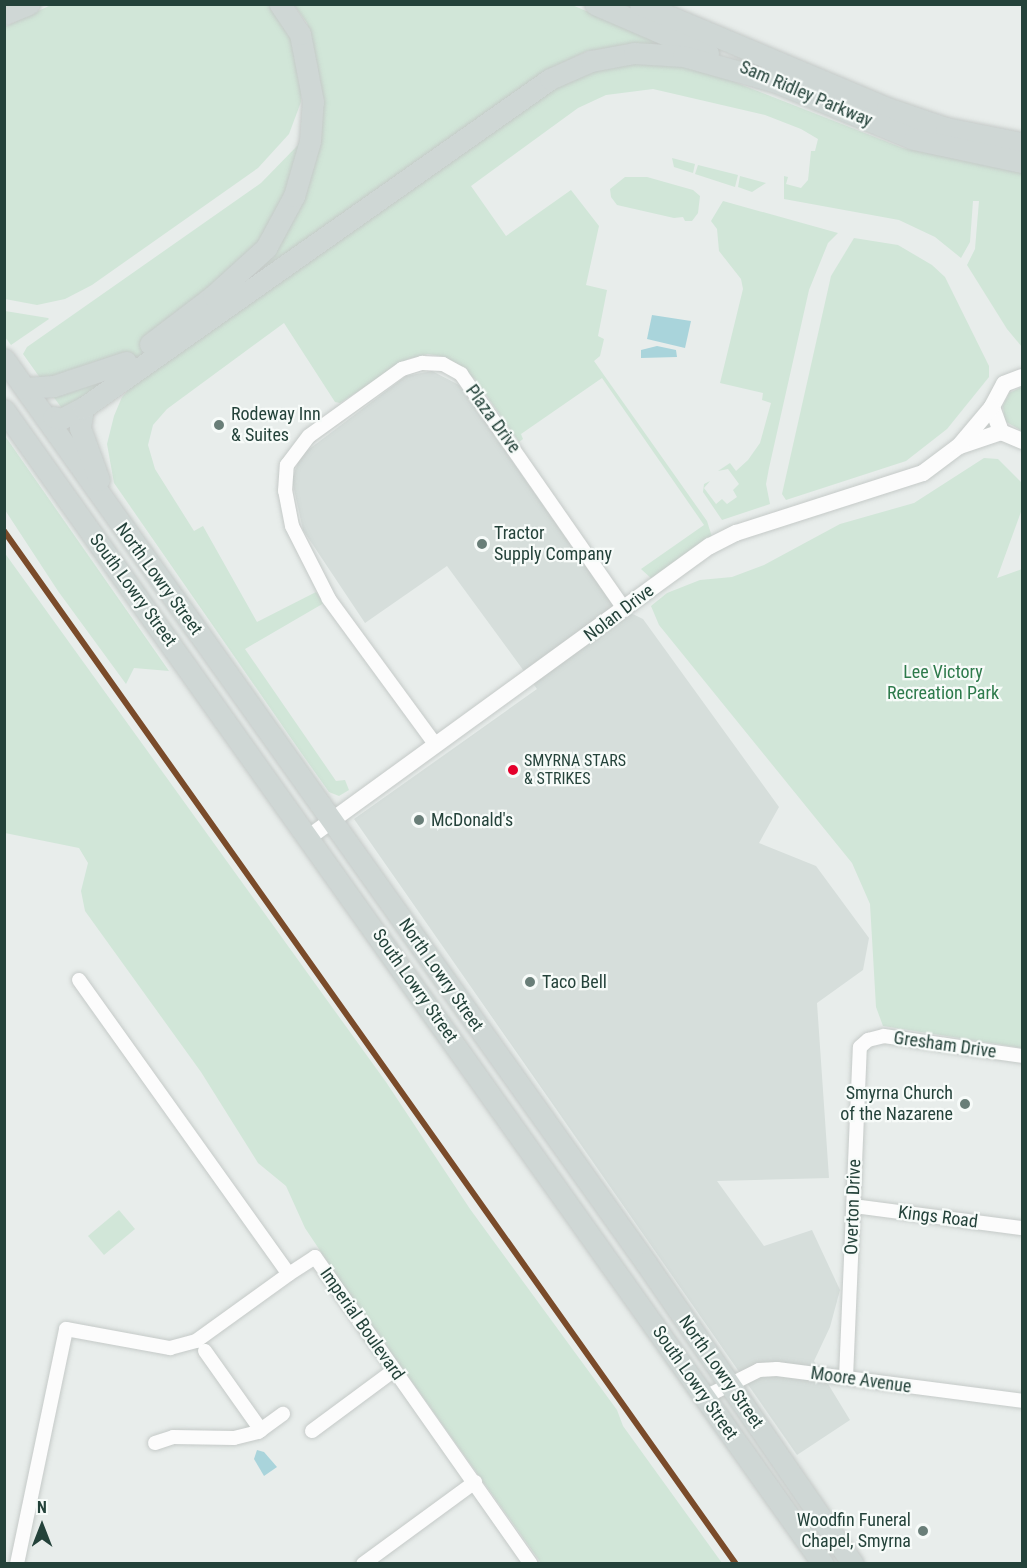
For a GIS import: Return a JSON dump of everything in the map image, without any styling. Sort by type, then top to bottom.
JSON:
[{"type":"main road","points":[[4,9],[12,4]]},
{"type":"main road","points":[[4,14],[29,4]]},
{"type":"main road","points":[[50,419],[54,409],[126,362],[213,296],[266,248],[294,196],[310,141],[313,102],[300,34],[280,4]]},
{"type":"main road","name":"Sam Ridley Parkway","points":[[595,4],[914,139],[1023,162]]},
{"type":"main road","name":"Sam Ridley Parkway","points":[[640,4],[887,108],[946,128],[1023,143]]},
{"type":"main road","points":[[23,436],[50,419],[61,418],[83,408],[550,79],[591,61],[634,53],[683,56],[776,82]]},
{"type":"main road","name":"North Lowry Street","points":[[4,359],[50,419],[115,517],[731,1385],[851,1563]]},
{"type":"main road","points":[[25,388],[54,386],[126,362]]},
{"type":"main road","points":[[83,408],[83,440],[115,517]]},
{"type":"main road","name":"South Lowry Street","points":[[4,410],[824,1563]]},
{"type":"main road","points":[[556,1186],[578,1168]]},
{"type":"street","name":"Plaza Drive","points":[[435,744],[329,599],[292,526],[285,491],[286,465],[309,436],[402,369],[422,363],[442,364],[461,374],[625,610]]},
{"type":"street","name":"Nolan Drive","points":[[309,837],[435,744],[725,538],[914,477],[958,446],[992,407],[1004,384],[1023,377]]},
{"type":"street","points":[[992,407],[1001,432],[1023,441]]},
{"type":"street","name":"Nolan Drive","points":[[958,446],[1001,432]]},
{"type":"street","name":"Imperial Boulevard","points":[[79,980],[289,1274],[315,1257],[393,1371],[475,1482],[531,1563]]},
{"type":"street","name":"Gresham Drive","points":[[868,1040],[884,1036],[1023,1056]]},
{"type":"street","name":"Overton Drive","points":[[846,1378],[860,1047],[868,1040]]},
{"type":"street","name":"Kings Road","points":[[854,1206],[1023,1228]]},
{"type":"street","points":[[17,1563],[66,1329],[170,1348],[195,1341],[289,1274]]},
{"type":"street","points":[[205,1351],[261,1430]]},
{"type":"street","name":"Moore Avenue","points":[[705,1397],[767,1369],[1023,1401]]},
{"type":"street","points":[[312,1431],[393,1371]]},
{"type":"street","points":[[156,1443],[173,1437],[221,1441],[261,1430],[283,1414]]},
{"type":"street","points":[[363,1563],[475,1482]]},
{"type":"shaded area","points":[[432,371],[459,385],[612,604],[643,619],[779,807],[759,843],[816,866],[869,938],[863,970],[817,1003],[829,1178],[717,1181],[764,1246],[812,1230],[840,1290],[830,1327],[814,1361],[850,1420],[797,1455],[354,819],[537,689],[447,566],[365,623],[303,530],[292,480],[300,456],[406,376]]},
{"type":"green space","points":[[51,5],[276,5],[296,35],[302,69],[301,102],[289,134],[258,168],[92,285],[65,299],[37,305],[5,299],[4,27]]},
{"type":"green space","points":[[294,5],[572,5],[665,44],[587,51],[548,70],[63,410],[23,354],[27,347],[261,183],[298,145],[317,99],[318,68],[307,23]]},
{"type":"green space","points":[[605,62],[686,63],[903,148],[1022,172],[1022,347],[1007,329],[967,265],[975,249],[979,201],[973,201],[970,242],[961,258],[935,237],[899,220],[784,199],[784,176],[788,177],[786,184],[801,188],[808,180],[811,151],[815,151],[818,139],[801,129],[765,115],[653,89],[606,95],[578,108],[471,186],[506,236],[571,190],[599,226],[586,285],[607,290],[598,336],[604,339],[600,356],[594,361],[707,521],[712,537],[653,580],[641,569],[704,525],[602,378],[521,434],[523,439],[519,442],[475,379],[446,357],[428,354],[408,359],[340,403],[335,402],[284,323],[167,409],[153,425],[148,445],[155,469],[194,531],[203,526],[257,622],[316,592],[324,603],[245,649],[336,781],[345,780],[349,790],[339,796],[329,792],[114,483],[107,444],[114,416],[122,397],[140,377],[540,93]]},
{"type":"green space","points":[[672,158],[695,164],[693,173],[674,167]]},
{"type":"green space","points":[[698,165],[738,175],[735,187],[695,174]]},
{"type":"green space","points":[[740,176],[766,183],[752,192],[738,187]]},
{"type":"green space","points":[[625,177],[647,177],[693,190],[700,196],[698,213],[692,221],[685,221],[683,217],[674,218],[617,205],[611,197],[610,189]]},
{"type":"green space","points":[[723,201],[838,233],[828,243],[809,290],[766,484],[770,504],[722,520],[703,492],[704,484],[710,481],[704,488],[716,504],[722,499],[727,504],[737,497],[733,490],[739,484],[728,469],[718,471],[730,463],[736,471],[748,460],[760,443],[771,403],[762,400],[763,393],[720,383],[743,289],[741,279],[719,251],[717,229],[711,221]]},
{"type":"green space","points":[[854,238],[898,245],[932,265],[945,277],[989,366],[989,377],[947,429],[906,461],[786,500],[782,494],[831,276]]},
{"type":"green space","points":[[5,311],[49,319],[11,345],[5,337]]},
{"type":"green space","points":[[1022,387],[1022,431],[1005,421],[1003,406],[1009,393]]},
{"type":"green space","points":[[4,436],[169,671],[134,668],[126,684],[58,591],[5,510]]},
{"type":"green space","name":"Lee Victory Recreation Park","points":[[984,458],[998,459],[1022,483],[1022,509],[997,578],[1022,569],[1022,1048],[883,1026],[876,1007],[870,904],[852,863],[659,625],[651,606],[667,593],[700,580],[732,577],[764,565],[840,524],[914,503]]},
{"type":"green space","points":[[4,552],[386,1082],[470,1209],[617,1410],[623,1426],[722,1563],[541,1563],[339,1279],[305,1228],[286,1186],[258,1163],[201,1072],[85,911],[81,891],[88,863],[79,848],[5,833]]},
{"type":"green space","points":[[119,1210],[135,1229],[104,1255],[88,1236]]},
{"type":"water","points":[[652,315],[691,321],[685,348],[647,339]]},
{"type":"water","points":[[657,346],[676,350],[677,357],[641,358],[641,350]]},
{"type":"water","points":[[257,1450],[264,1452],[277,1467],[264,1476],[254,1459]]},
{"type":"transit line","points":[[4,531],[736,1564]]},
{"type":"place","name":"Rodeway Inn & Suites","points":[[219,425]]},
{"type":"place","name":"Tractor Supply Company","points":[[482,544]]},
{"type":"place","name":"SMYRNA STARS & STRIKES","points":[[513,770]]},
{"type":"place","name":"McDonald's","points":[[419,820]]},
{"type":"place","name":"Taco Bell","points":[[530,982]]},
{"type":"place","name":"Smyrna Church of the Nazarene","points":[[965,1104]]},
{"type":"place","name":"Woodfin Funeral Chapel, Smyrna","points":[[923,1531]]}]
